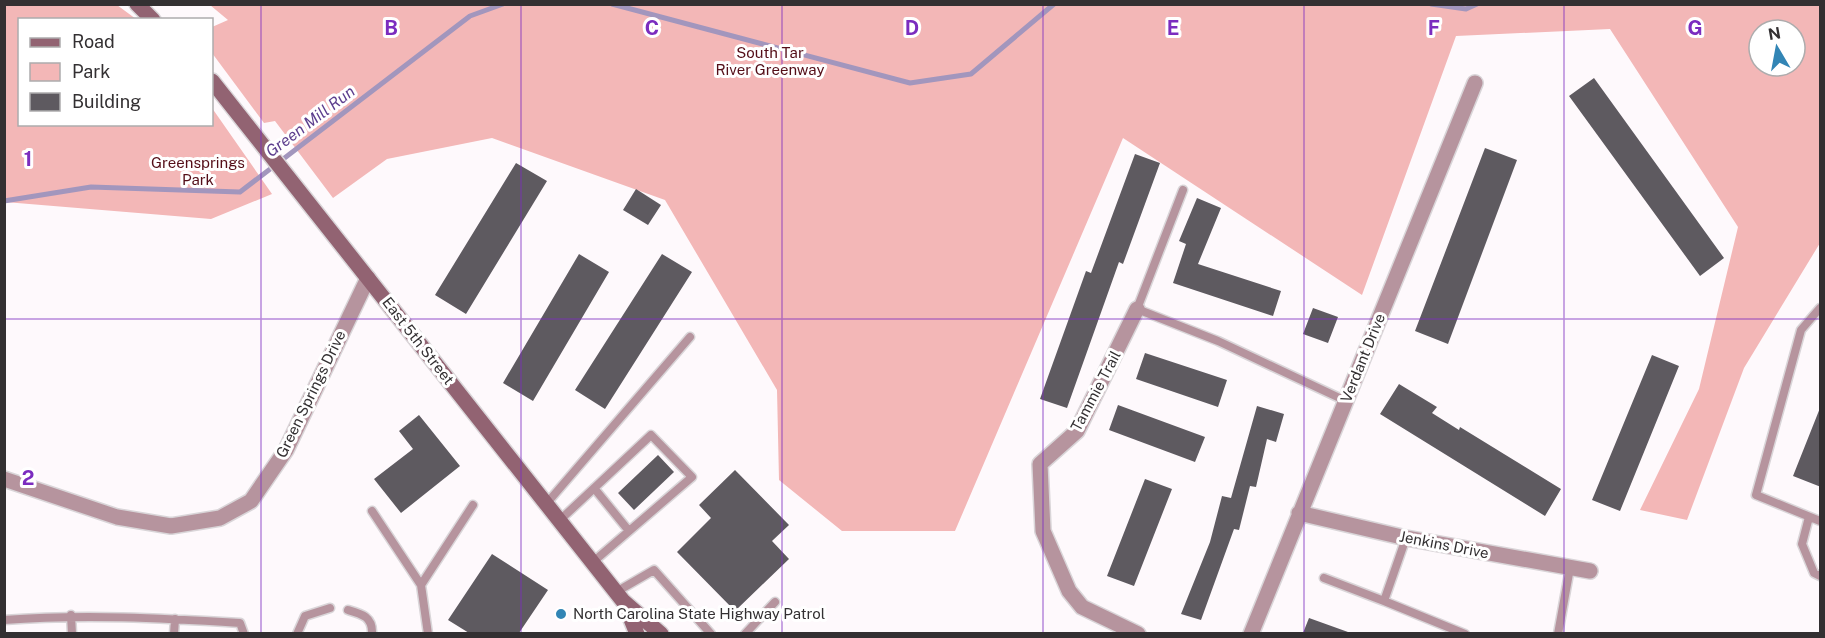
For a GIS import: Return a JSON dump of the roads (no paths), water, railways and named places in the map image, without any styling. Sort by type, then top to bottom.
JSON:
[{"type":"main road","points":[[137,4],[151,18]]},
{"type":"main road","name":"East 5th Street","points":[[213,82],[620,596],[661,633]]},
{"type":"main road","name":"East 5th Street","points":[[620,596],[637,633]]},
{"type":"street","name":"Verdant Drive","points":[[1251,633],[1475,83]]},
{"type":"street","name":"Green Springs Drive","points":[[4,479],[117,517],[171,526],[220,518],[251,501],[286,450],[368,278]]},
{"type":"street","name":"Tammie Trail","points":[[1137,309],[1077,431],[1041,464],[1043,531],[1069,591],[1082,607],[1138,633]]},
{"type":"street","name":"Jenkins Drive","points":[[1299,513],[1406,538],[1590,571]]},
{"type":"lane","points":[[1184,190],[1137,309],[1218,341],[1346,401]]},
{"type":"lane","points":[[1821,308],[1801,330],[1756,495],[1821,521]]},
{"type":"lane","points":[[547,503],[690,337]]},
{"type":"lane","points":[[560,520],[651,435],[692,477],[593,562]]},
{"type":"lane","points":[[594,488],[629,531]]},
{"type":"lane","points":[[421,585],[473,505]]},
{"type":"lane","points":[[372,511],[421,585],[428,633]]},
{"type":"lane","points":[[1809,516],[1802,544],[1814,573],[1821,576]]},
{"type":"lane","points":[[1384,601],[1406,538]]},
{"type":"lane","points":[[1558,633],[1570,568]]},
{"type":"lane","points":[[620,596],[654,570],[711,633]]},
{"type":"lane","points":[[1324,578],[1465,633]]},
{"type":"lane","points":[[745,633],[775,602]]},
{"type":"lane","points":[[298,633],[305,616],[330,608]]},
{"type":"lane","points":[[348,610],[364,614],[370,621],[372,633]]},
{"type":"lane","points":[[71,615],[72,633]]},
{"type":"lane","points":[[4,620],[71,615],[240,622],[244,633]]},
{"type":"lane","points":[[174,633],[175,619]]},
{"type":"waterway","name":"Green Mill Run","points":[[4,201],[91,187],[240,192],[470,16],[503,4]]},
{"type":"waterway","name":"Green Mill Run","points":[[612,4],[910,83],[971,74],[1054,4]]},
{"type":"waterway","name":"Green Mill Run","points":[[1431,4],[1466,9],[1477,4]]},
{"type":"place","name":"North Carolina State Highway Patrol","points":[[561,614]]},
{"type":"park label","name":"South Tar River Greenway","points":[[770,62]]},
{"type":"park label","name":"Greensprings Park","points":[[198,172]]}]
